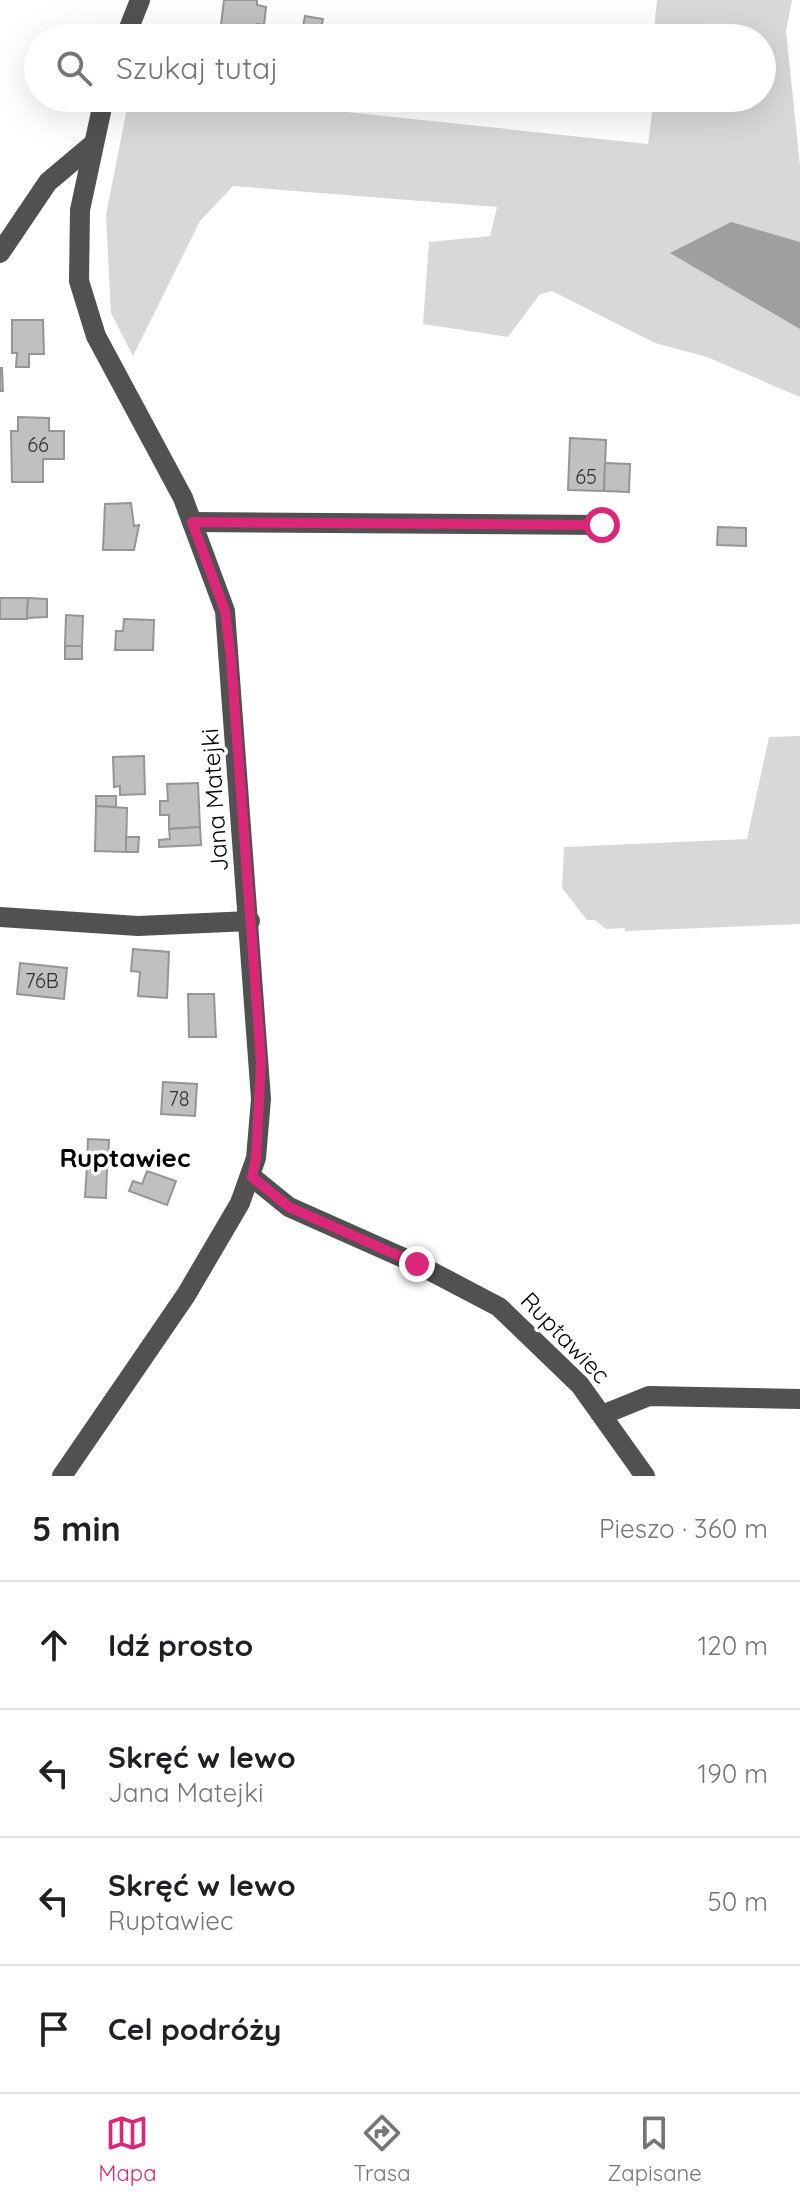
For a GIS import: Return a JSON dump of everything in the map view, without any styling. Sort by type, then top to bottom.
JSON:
[{"type":"street","points":[[131,24],[140,0]]},
{"type":"street","name":"Jana Matejki","points":[[62,1476],[186,1295],[252,1177],[258,1143],[261,1062],[225,611],[192,522],[96,336],[79,281],[80,210],[100,112]]},
{"type":"street","points":[[0,253],[48,182],[92,145]]},
{"type":"street","points":[[192,522],[602,525]]},
{"type":"street","points":[[0,917],[138,926],[250,921]]},
{"type":"street","name":"Ruptawiec","points":[[252,1177],[289,1207],[417,1264],[499,1307],[580,1385],[645,1476]]},
{"type":"street","points":[[602,1415],[649,1396],[800,1399]]},
{"type":"shaded area","points":[[657,0],[792,0],[786,31],[800,166],[800,397],[707,357],[655,343],[552,291],[540,294],[508,337],[423,324],[429,242],[490,236],[497,207],[233,186],[200,221],[133,356],[111,313],[106,215],[126,112],[347,112],[648,144],[652,112],[776,112],[776,24],[654,24]]},
{"type":"shaded area","points":[[731,222],[800,242],[800,329],[670,253]]},
{"type":"shaded area","points":[[800,736],[800,924],[625,931],[625,928],[606,929],[595,920],[587,920],[562,888],[564,847],[747,839],[769,737]]},
{"type":"building","points":[[224,0],[257,0],[257,5],[266,7],[264,24],[221,24]]},
{"type":"building","points":[[305,16],[323,19],[322,24],[304,24]]},
{"type":"building","points":[[12,320],[43,320],[44,354],[29,354],[29,367],[16,367],[17,353],[12,353]]},
{"type":"building","points":[[2,368],[3,391],[0,391]]},
{"type":"building","points":[[18,417],[49,418],[49,431],[64,431],[64,459],[43,459],[43,482],[12,482],[11,431],[18,431]]},
{"type":"building","points":[[570,438],[606,440],[604,491],[568,490]]},
{"type":"building","points":[[605,463],[630,464],[629,492],[604,491]]},
{"type":"building","points":[[131,503],[134,526],[139,525],[134,550],[103,550],[105,504]]},
{"type":"building","points":[[718,527],[746,528],[746,546],[717,545]]},
{"type":"building","points":[[0,598],[28,598],[27,619],[0,619]]},
{"type":"building","points":[[28,598],[47,599],[47,617],[27,618]]},
{"type":"building","points":[[66,615],[83,616],[82,646],[65,646]]},
{"type":"building","points":[[124,619],[154,620],[153,650],[115,650],[116,631],[123,631]]},
{"type":"building","points":[[65,646],[82,646],[82,659],[65,659]]},
{"type":"building","points":[[144,756],[145,794],[120,795],[120,786],[114,787],[113,757]]},
{"type":"building","points":[[198,783],[200,827],[169,829],[169,815],[160,815],[160,801],[168,801],[167,784]]},
{"type":"building","points":[[96,796],[116,796],[116,807],[96,806]]},
{"type":"building","points":[[96,806],[127,808],[126,852],[95,851]]},
{"type":"building","points":[[200,827],[201,845],[159,847],[159,840],[170,839],[169,829]]},
{"type":"building","points":[[126,837],[139,837],[138,852],[126,852]]},
{"type":"building","points":[[133,949],[169,952],[167,998],[138,996],[140,972],[131,971]]},
{"type":"building","points":[[20,963],[67,968],[64,999],[17,994]]},
{"type":"building","points":[[188,994],[214,994],[216,1037],[189,1037]]},
{"type":"building","points":[[163,1082],[197,1084],[195,1116],[161,1114]]},
{"type":"building","points":[[88,1139],[109,1140],[108,1167],[87,1166]]},
{"type":"building","points":[[87,1166],[107,1167],[106,1198],[85,1197]]},
{"type":"building","points":[[147,1171],[176,1181],[167,1205],[129,1191],[133,1181],[142,1184]]},
{"type":"district","name":"Ruptawiec","points":[[125,1158]]},
{"type":"route","points":[[417,1264],[289,1207],[252,1177],[261,1099],[261,1062],[231,659],[225,611],[192,522],[602,525]]}]
